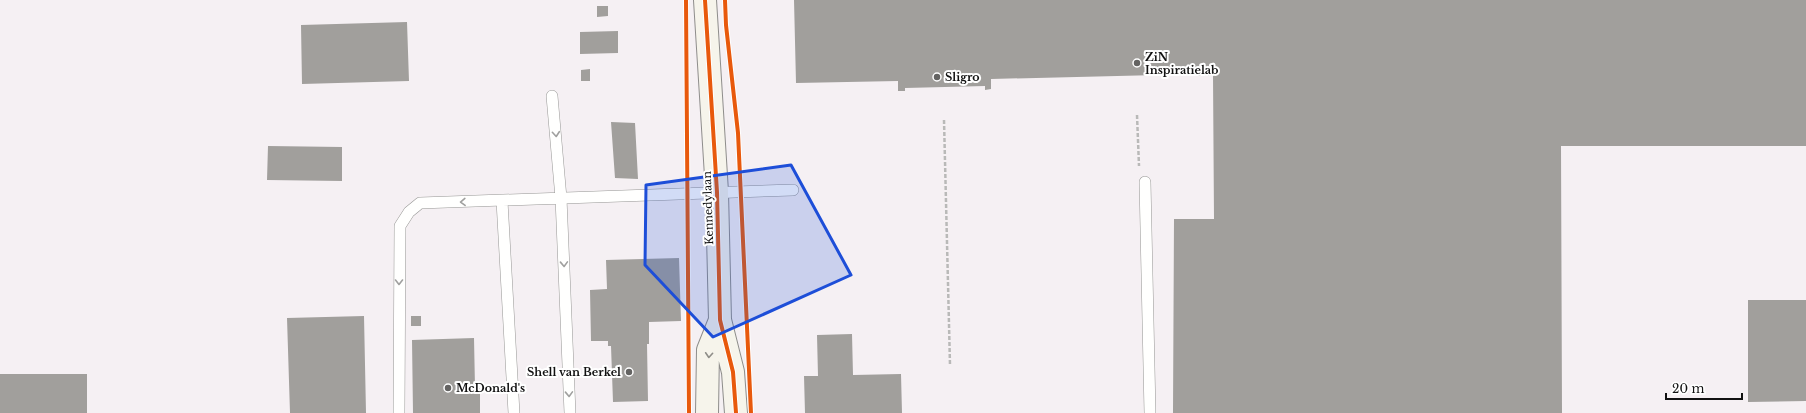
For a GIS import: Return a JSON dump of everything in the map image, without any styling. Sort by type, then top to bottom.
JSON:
[{"type":"street","name":"Kennedylaan","points":[[705,0],[717,192],[720,320],[733,372],[736,413]]},
{"type":"street","name":"Kennedylaan","points":[[707,413],[708,350],[720,320]]},
{"type":"lane","points":[[552,96],[561,198],[570,413]]},
{"type":"lane","points":[[1145,182],[1150,413]]},
{"type":"lane","points":[[399,413],[400,226],[409,212],[420,203],[793,190]]},
{"type":"lane","points":[[502,201],[514,413]]},
{"type":"path","points":[[1137,115],[1139,167]]},
{"type":"path","points":[[944,120],[950,365]]},
{"type":"highlighted area","points":[[791,165],[851,275],[713,337],[645,265],[646,185]]},
{"type":"shaded area","points":[[0,0],[1806,0],[1806,413],[0,413]]},
{"type":"building","points":[[794,0],[1806,0],[1806,146],[1561,146],[1562,413],[1173,413],[1174,219],[1214,219],[1213,76],[1198,76],[1198,74],[991,79],[991,89],[985,90],[985,86],[905,88],[905,91],[898,91],[898,81],[796,83]]},
{"type":"building","points":[[597,6],[608,6],[608,16],[597,17]]},
{"type":"building","points":[[407,22],[409,81],[302,84],[301,25]]},
{"type":"building","points":[[618,31],[618,53],[580,54],[580,32]]},
{"type":"building","points":[[590,69],[590,81],[581,81],[581,70]]},
{"type":"building","points":[[611,122],[635,123],[638,179],[615,178]]},
{"type":"building","points":[[268,146],[342,147],[342,181],[267,180]]},
{"type":"building","points":[[679,258],[681,321],[649,322],[649,344],[647,344],[648,401],[613,402],[611,346],[608,346],[608,341],[591,341],[590,290],[607,289],[606,260]]},
{"type":"building","points":[[1748,300],[1806,300],[1806,401],[1748,402]]},
{"type":"building","points":[[364,316],[366,413],[290,413],[287,318]]},
{"type":"building","points":[[411,316],[421,316],[421,326],[411,326]]},
{"type":"building","points":[[852,334],[853,375],[901,374],[902,413],[805,413],[804,376],[818,376],[817,335]]},
{"type":"building","points":[[474,338],[475,388],[480,388],[480,413],[413,413],[412,340]]},
{"type":"building","points":[[0,374],[87,374],[87,413],[0,413]]},
{"type":"cycle path","points":[[686,0],[689,413]]},
{"type":"cycle path","points":[[705,0],[717,192],[720,320],[733,372],[736,413]]},
{"type":"cycle path","points":[[725,0],[726,25],[738,133],[751,413]]},
{"type":"place","name":"ZiN Inspiratielab","points":[[1137,63]]},
{"type":"place","name":"Sligro","points":[[937,77]]},
{"type":"place","name":"Shell van Berkel","points":[[629,372]]},
{"type":"place","name":"McDonald's","points":[[448,388]]}]
